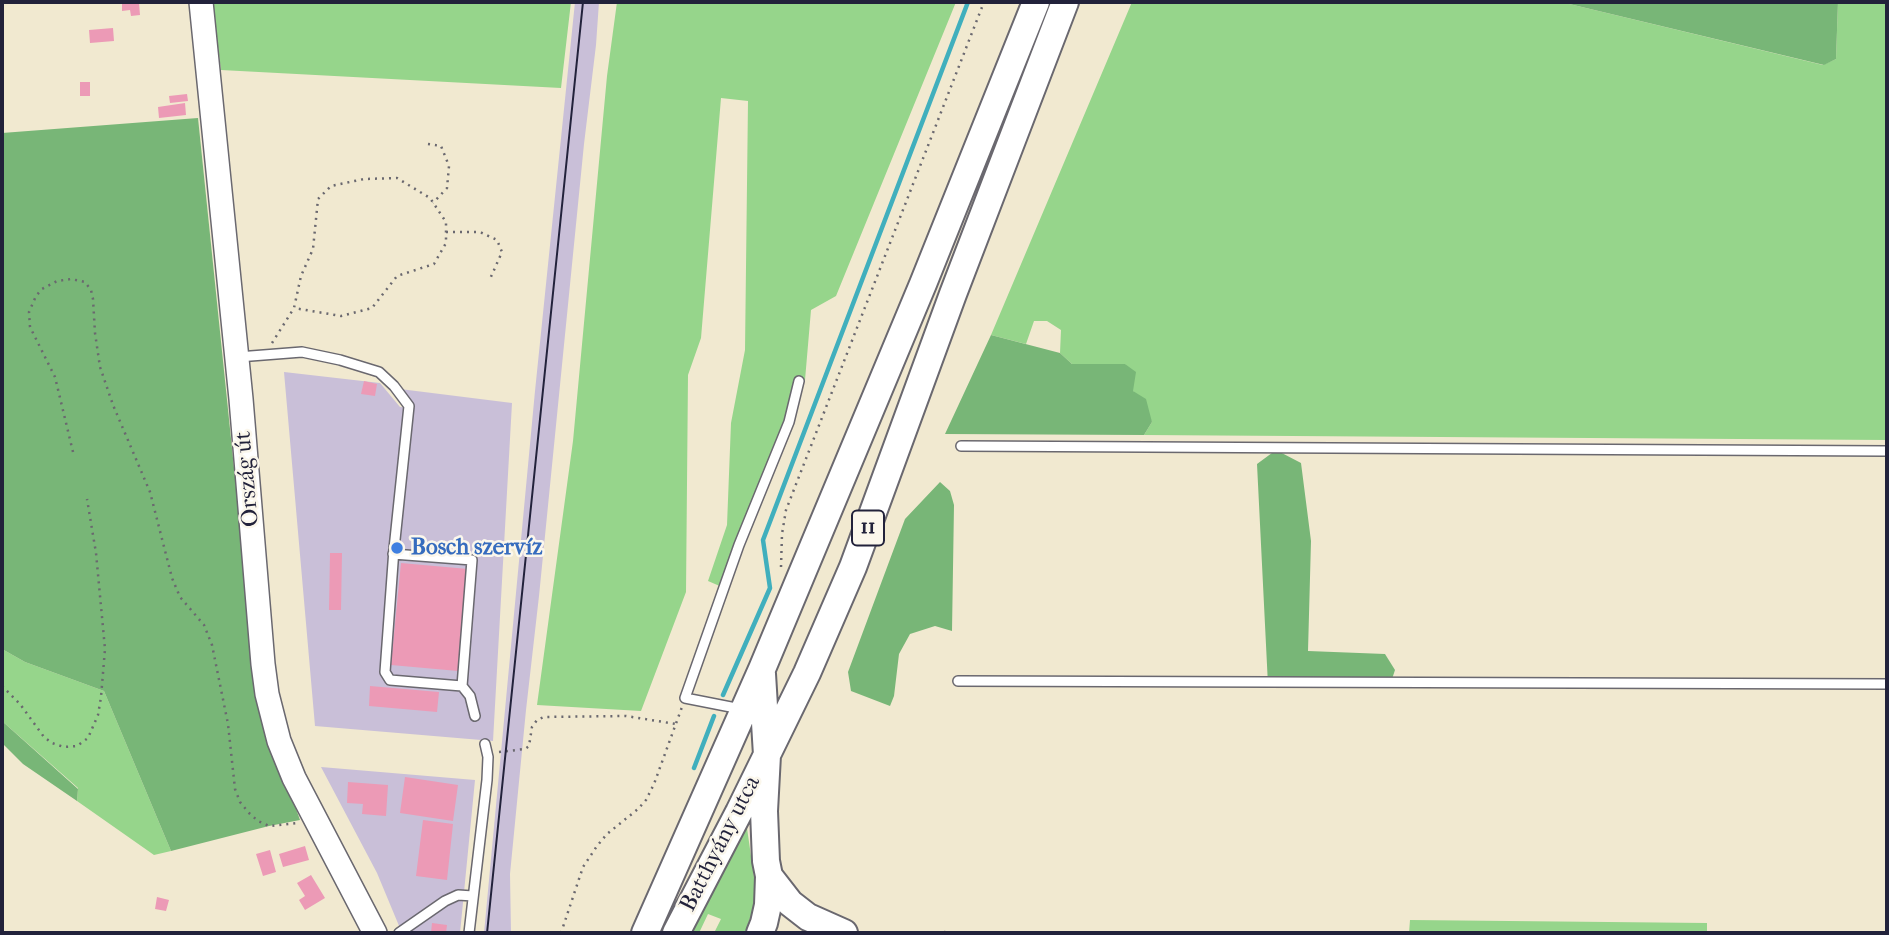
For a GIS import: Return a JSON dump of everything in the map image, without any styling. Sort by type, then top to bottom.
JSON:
[{"type":"main road","name":"Ország út","points":[[201,2],[241,399],[267,694],[287,763],[375,933]]},
{"type":"main road","name":"11","points":[[745,710],[923,284],[1036,2]]},
{"type":"main road","name":"11","points":[[767,755],[807,673],[853,567],[953,294],[1065,2]]},
{"type":"main road","points":[[760,933],[768,905],[769,876],[764,811],[767,755],[762,670]]},
{"type":"main road","name":"Batthyány utca","points":[[645,933],[745,710]]},
{"type":"main road","name":"Batthyány utca","points":[[676,933],[767,755]]},
{"type":"main road","points":[[769,876],[790,903],[808,917],[844,933]]},
{"type":"lane","points":[[236,357],[302,352],[340,360],[379,372],[410,406],[393,554],[385,672],[390,680],[462,685]]},
{"type":"lane","points":[[745,710],[685,698],[739,545],[789,422],[799,381]]},
{"type":"lane","points":[[961,446],[1887,451]]},
{"type":"lane","points":[[393,554],[472,560],[462,685],[470,696],[475,716]]},
{"type":"lane","points":[[958,681],[1887,684]]},
{"type":"lane","points":[[469,933],[487,780],[488,758],[485,744]]},
{"type":"lane","points":[[399,933],[445,901],[458,895],[473,896]]},
{"type":"path","points":[[781,575],[782,534],[786,510],[984,2]]},
{"type":"path","points":[[428,144],[441,146],[449,166],[447,188],[433,203]]},
{"type":"path","points":[[265,355],[293,308],[301,276],[313,249],[318,199],[331,186],[364,179],[397,178],[430,198],[446,222],[446,243],[434,264],[397,276],[372,308],[341,316],[293,308]]},
{"type":"path","points":[[446,232],[480,232],[497,240],[502,252],[491,279]]},
{"type":"path","points":[[73,452],[55,377],[30,327],[29,312],[42,289],[57,281],[71,279],[85,282],[91,289],[100,368],[150,492],[172,578],[180,597],[204,625],[212,645],[228,724],[235,789],[240,802],[248,813],[269,826],[293,825],[314,818]]},
{"type":"path","points":[[2,686],[52,743],[64,747],[77,746],[89,738],[101,697],[105,649],[96,552],[87,499]]},
{"type":"path","points":[[561,933],[583,867],[607,834],[646,800],[685,698]]},
{"type":"path","points":[[504,752],[519,751],[529,746],[532,727],[537,720],[544,717],[626,716],[676,724]]},
{"type":"path","points":[[944,932],[960,933]]},
{"type":"shaded area","points":[[575,2],[599,2],[510,874],[511,933],[484,933],[535,391]]},
{"type":"shaded area","points":[[284,372],[380,383],[400,407],[415,408],[400,389],[512,403],[493,741],[315,726]]},
{"type":"shaded area","points":[[321,767],[475,780],[460,933],[402,933],[377,873]]},
{"type":"green space","points":[[212,2],[571,2],[561,88],[221,70]]},
{"type":"green space","points":[[617,2],[956,2],[836,296],[811,310],[805,380],[722,587],[708,581],[727,525],[731,423],[745,350],[748,101],[721,98],[701,338],[688,375],[686,592],[641,711],[537,705],[573,441],[607,76]]},
{"type":"green space","points":[[1132,2],[1561,2],[1823,65],[1836,59],[1838,2],[1887,2],[1887,440],[1144,435],[1152,422],[1133,391],[1125,364],[1072,364],[1060,353],[1061,330],[1047,321],[1034,321],[1026,344],[991,335]]},
{"type":"green space","points":[[1561,2],[1838,2],[1836,59],[1824,65]]},
{"type":"green space","points":[[198,118],[258,701],[300,820],[171,851],[104,691],[25,662],[2,649],[2,133]]},
{"type":"green space","points":[[991,335],[1060,353],[1072,364],[1125,364],[1136,372],[1133,391],[1146,399],[1152,422],[1144,435],[945,434]]},
{"type":"green space","points":[[1276,450],[1301,463],[1311,541],[1308,651],[1385,654],[1395,670],[1389,688],[1268,685],[1257,464]]},
{"type":"green space","points":[[940,482],[950,491],[954,505],[952,631],[935,626],[910,634],[899,654],[894,696],[890,706],[851,691],[848,672],[905,519]]},
{"type":"green space","points":[[2,649],[25,662],[104,691],[171,851],[154,855],[77,801],[78,788],[2,721]]},
{"type":"green space","points":[[2,721],[78,789],[77,801],[23,764],[2,743]]},
{"type":"green space","points":[[746,821],[757,898],[745,933],[714,933],[721,919],[708,914],[699,933],[687,933]]},
{"type":"green space","points":[[1410,920],[1707,923],[1707,933],[1409,933]]},
{"type":"building","points":[[139,3],[140,15],[131,16],[130,10],[122,11],[122,4]]},
{"type":"building","points":[[113,28],[114,41],[90,43],[89,30]]},
{"type":"building","points":[[80,82],[90,82],[90,96],[80,96]]},
{"type":"building","points":[[187,94],[188,101],[170,103],[169,96]]},
{"type":"building","points":[[185,103],[186,115],[159,118],[158,107]]},
{"type":"building","points":[[364,381],[377,384],[375,396],[361,394]]},
{"type":"building","points":[[330,553],[342,553],[341,610],[329,610]]},
{"type":"building","points":[[401,563],[468,569],[458,671],[391,665]]},
{"type":"building","points":[[370,686],[439,692],[437,712],[369,706]]},
{"type":"building","points":[[405,777],[458,785],[453,821],[400,813]]},
{"type":"building","points":[[348,782],[388,785],[386,816],[362,814],[363,804],[347,803]]},
{"type":"building","points":[[423,820],[453,824],[447,880],[416,876]]},
{"type":"building","points":[[305,846],[309,860],[283,867],[279,854]]},
{"type":"building","points":[[270,850],[276,872],[263,876],[256,854]]},
{"type":"building","points":[[311,875],[325,898],[305,910],[299,900],[305,896],[297,883]]},
{"type":"building","points":[[157,897],[169,900],[166,911],[155,909]]},
{"type":"building","points":[[432,923],[447,925],[446,933],[431,933]]},
{"type":"waterway","points":[[723,695],[770,588],[763,540],[968,2]]},
{"type":"waterway","points":[[694,768],[714,716]]},
{"type":"tram line","points":[[487,933],[583,2]]},
{"type":"place","name":"Bosch szervíz","points":[[397,548]]}]
